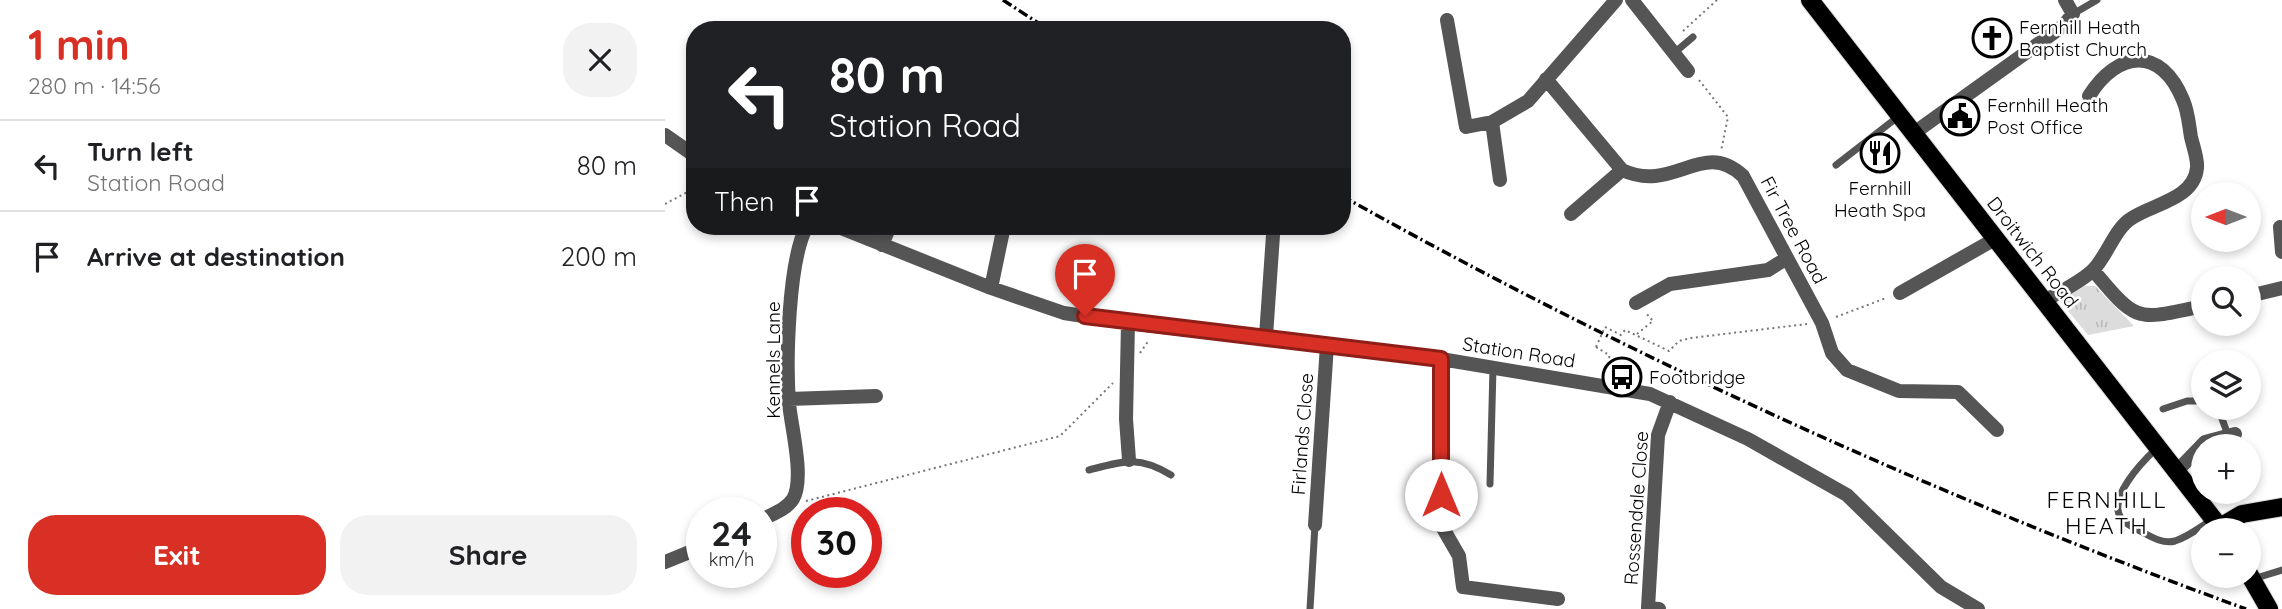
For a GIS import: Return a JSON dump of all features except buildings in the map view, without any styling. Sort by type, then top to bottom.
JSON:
[{"type":"main road","name":"Droitwich Road","points":[[1810,0],[2214,518]]},
{"type":"main road","points":[[2234,518],[2282,507]]},
{"type":"main road","points":[[2257,588],[2269,609]]},
{"type":"street","points":[[1447,20],[1466,127],[1492,122],[1528,101],[1616,0]]},
{"type":"street","points":[[1632,0],[1688,71]]},
{"type":"street","points":[[1914,133],[2063,26],[2073,14],[2066,0]]},
{"type":"street","points":[[2045,301],[2093,270],[2130,219],[2179,195],[2190,185],[2197,168],[2183,101],[2167,72],[2151,62],[2131,61],[2108,71],[2089,96]]},
{"type":"street","points":[[1546,79],[1622,170],[1640,178],[1654,178],[1719,161]]},
{"type":"street","points":[[1492,122],[1500,180]]},
{"type":"street","points":[[665,135],[686,150]]},
{"type":"street","name":"Fir Tree Road","points":[[1719,161],[1732,165],[1743,176],[1822,323],[1832,353],[1847,370],[1899,391],[1958,392],[1997,430]]},
{"type":"street","points":[[1571,214],[1622,170]]},
{"type":"street","points":[[2280,227],[2282,252]]},
{"type":"street","name":"Kennels Lane","points":[[794,497],[797,475],[789,399],[792,287],[803,235]]},
{"type":"street","name":"Station Road","points":[[858,235],[991,288],[1064,313],[1128,323],[1266,336],[1441,359],[1650,394],[1748,439],[1847,495],[1941,587],[1977,609]]},
{"type":"street","points":[[882,245],[886,235]]},
{"type":"street","points":[[991,288],[1007,235]]},
{"type":"street","points":[[1266,336],[1273,235]]},
{"type":"street","points":[[1900,293],[1995,239]]},
{"type":"street","points":[[1636,303],[1669,284],[1768,270],[1787,258]]},
{"type":"street","points":[[2093,270],[2132,313],[2154,316],[2191,308]]},
{"type":"street","points":[[2261,293],[2282,288]]},
{"type":"street","points":[[1128,323],[1126,419],[1129,460]]},
{"type":"street","name":"Firlands Close","points":[[1315,525],[1327,345]]},
{"type":"street","points":[[1441,359],[1440,523],[1459,556],[1463,587],[1559,599]]},
{"type":"street","points":[[789,399],[876,396]]},
{"type":"street","name":"Rossendale Close","points":[[1659,609],[1648,608],[1658,435],[1670,402]]},
{"type":"street","points":[[2177,471],[2191,456]]},
{"type":"street","points":[[777,512],[791,501]]},
{"type":"street","points":[[665,562],[686,553]]},
{"type":"lane","points":[[2073,14],[2097,0]]},
{"type":"lane","points":[[1674,53],[1692,38]]},
{"type":"lane","points":[[1836,165],[1900,115]]},
{"type":"lane","points":[[1490,484],[1493,368]]},
{"type":"lane","points":[[2163,409],[2191,401]]},
{"type":"lane","points":[[2158,447],[2138,466],[2125,488],[2118,505],[2121,518],[2153,538],[2169,542],[2191,536]]},
{"type":"lane","points":[[1089,470],[1129,460],[1149,463],[1171,475]]},
{"type":"lane","points":[[1310,609],[1315,525]]},
{"type":"lane","points":[[2261,574],[2282,570]]},
{"type":"path","points":[[1692,38],[1681,29],[1717,0]]},
{"type":"path","points":[[1688,71],[1696,76],[1728,117],[1719,161]]},
{"type":"path","points":[[665,204],[686,193]]},
{"type":"path","points":[[1610,386],[1612,363],[1609,355],[1596,347],[1605,327],[1621,335],[1625,330],[1669,351],[1679,341],[1691,338],[1822,323],[1900,293]]},
{"type":"path","points":[[1636,303],[1653,321],[1636,335]]},
{"type":"path","points":[[828,497],[1060,436],[1129,367],[1160,325]]},
{"type":"green space","points":[[2085,286],[2095,286],[2134,326],[2088,335],[2059,300]]},
{"type":"railway","points":[[1003,0],[1035,21]]},
{"type":"railway","points":[[1351,201],[1562,313],[1786,420],[2014,519],[2246,609]]},
{"type":"place","name":"Fernhill Heath Baptist Church","points":[[1992,38]]},
{"type":"place","name":"Fernhill Heath Post Office","points":[[1960,116]]},
{"type":"place","name":"Fernhill Heath Spa","points":[[1880,153]]},
{"type":"place","name":"Footbridge","points":[[1622,377]]},
{"type":"district","name":"FERNHILL HEATH","points":[[2107,512]]},
{"type":"route","points":[[1085,316],[1441,359],[1441,495]]}]
